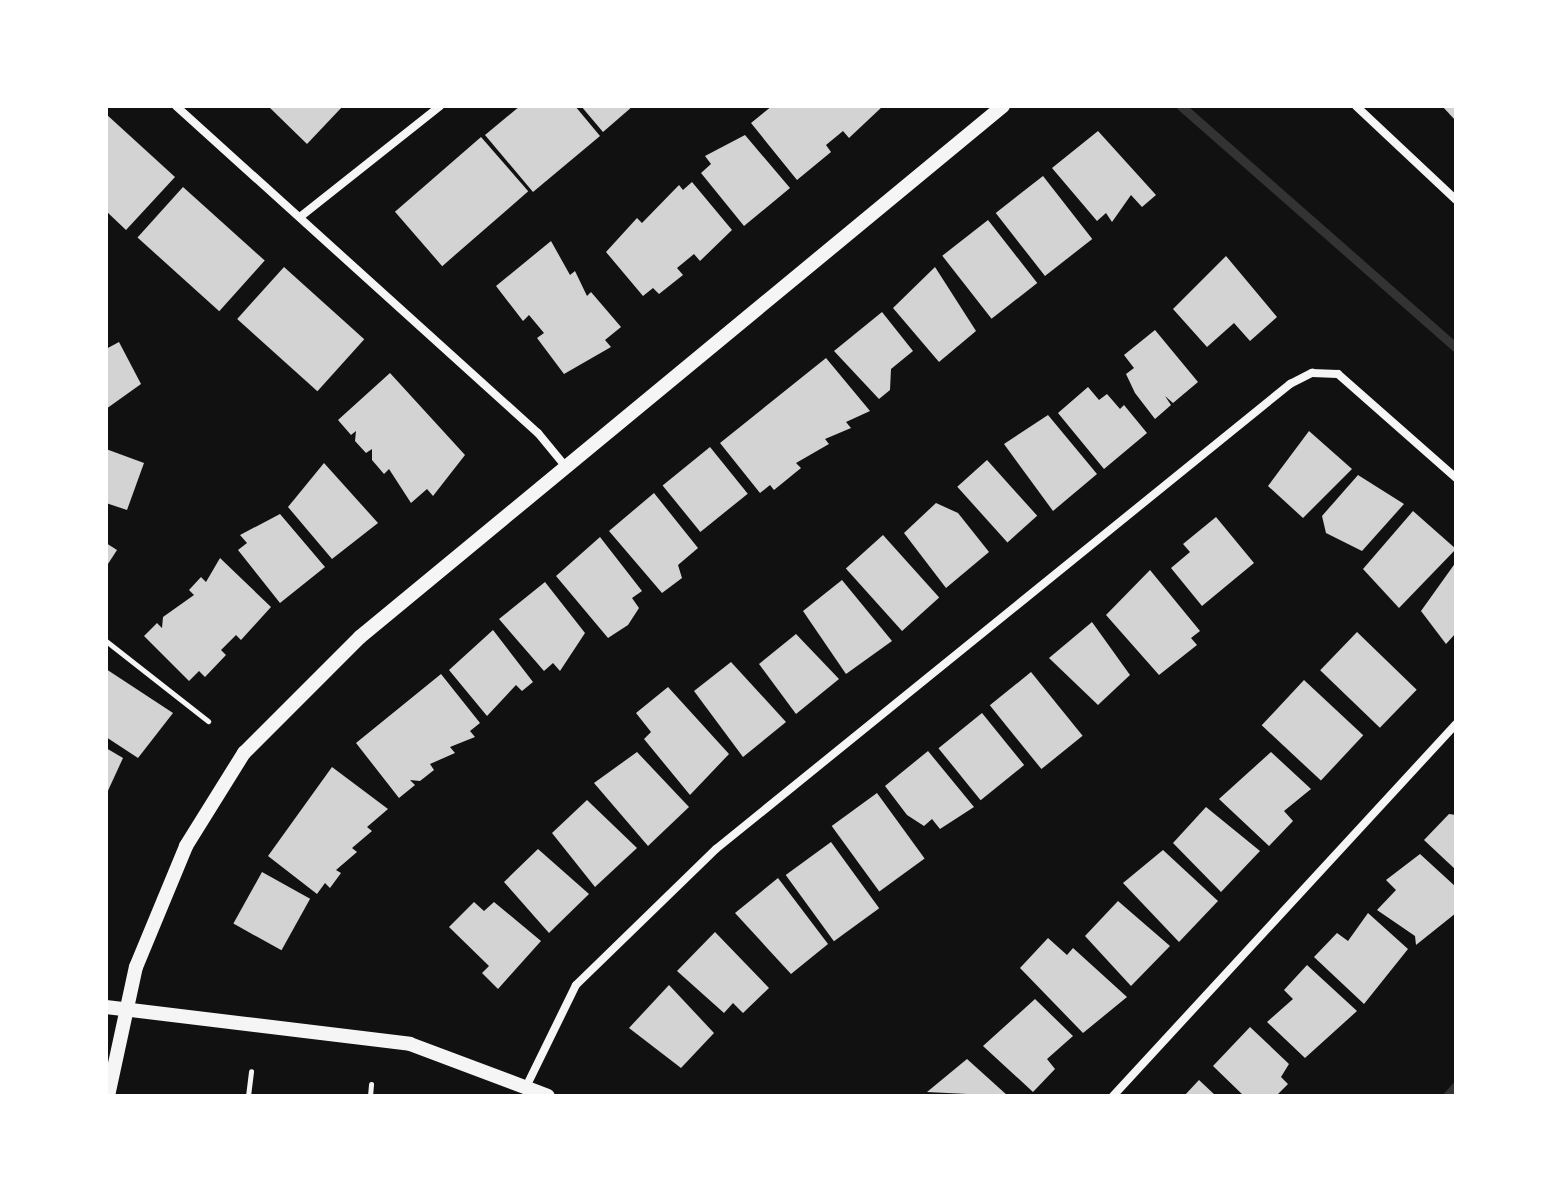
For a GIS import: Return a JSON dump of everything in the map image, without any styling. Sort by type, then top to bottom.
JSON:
[{"type":"street","points":[[176,106],[300,217],[566,467]]},
{"type":"street","points":[[300,217],[440,106]]},
{"type":"street","points":[[108,1096],[122,1009],[186,846],[244,753],[360,637],[1003,106]]},
{"type":"street","points":[[1356,106],[1456,200]]},
{"type":"street","points":[[527,1085],[576,985],[716,849],[1290,384],[1312,373],[1338,374],[1456,478]]},
{"type":"street","points":[[1113,1096],[1456,724]]},
{"type":"street","points":[[106,1007],[410,1044],[527,1085],[548,1096]]},
{"type":"path","points":[[106,641],[208,721]]},
{"type":"path","points":[[248,1096],[251,1071]]},
{"type":"path","points":[[370,1096],[371,1084]]},
{"type":"building","points":[[268,106],[343,106],[307,144]]},
{"type":"building","points":[[520,106],[575,106],[600,136],[533,192],[485,135]]},
{"type":"building","points":[[581,106],[633,106],[603,132]]},
{"type":"building","points":[[772,106],[883,106],[849,138],[843,131],[826,145],[831,152],[797,180],[751,123]]},
{"type":"building","points":[[1442,106],[1456,106],[1456,121]]},
{"type":"building","points":[[106,114],[175,177],[126,230],[106,211]]},
{"type":"building","points":[[1098,131],[1156,195],[1142,207],[1131,195],[1112,222],[1106,213],[1097,221],[1052,168]]},
{"type":"building","points":[[745,135],[790,188],[744,226],[701,173],[711,164],[705,156]]},
{"type":"building","points":[[481,137],[528,191],[442,266],[395,212]]},
{"type":"building","points":[[1043,176],[1092,239],[1045,276],[996,213]]},
{"type":"building","points":[[692,182],[732,230],[700,261],[694,254],[677,268],[683,275],[659,294],[653,288],[643,296],[606,252],[637,218],[642,223],[679,185],[683,190]]},
{"type":"building","points":[[183,187],[265,261],[219,311],[137,238]]},
{"type":"building","points":[[988,220],[1037,283],[992,319],[942,256]]},
{"type":"building","points":[[551,241],[570,275],[575,271],[587,296],[591,292],[621,327],[605,340],[611,347],[564,374],[537,338],[544,333],[529,315],[523,321],[496,286]]},
{"type":"building","points":[[1226,256],[1277,317],[1250,341],[1234,323],[1207,347],[1173,309]]},
{"type":"building","points":[[284,267],[364,339],[317,391],[237,319]]},
{"type":"building","points":[[935,267],[976,331],[939,362],[893,308]]},
{"type":"building","points":[[882,312],[913,351],[891,369],[890,390],[879,399],[834,351]]},
{"type":"building","points":[[1155,330],[1198,382],[1173,403],[1165,396],[1171,405],[1155,419],[1135,393],[1126,374],[1134,368],[1124,355]]},
{"type":"building","points":[[119,342],[141,384],[106,409],[106,349]]},
{"type":"building","points":[[826,358],[870,411],[846,422],[851,428],[825,439],[829,444],[796,463],[801,468],[774,490],[770,485],[760,493],[720,443]]},
{"type":"building","points":[[390,373],[465,455],[433,496],[427,489],[411,503],[389,469],[384,474],[372,460],[372,449],[366,453],[355,441],[356,431],[351,435],[338,420]]},
{"type":"building","points":[[1088,387],[1099,400],[1107,394],[1120,409],[1124,405],[1147,433],[1104,469],[1058,413]]},
{"type":"building","points":[[1048,415],[1097,474],[1053,511],[1004,444]]},
{"type":"building","points":[[1309,431],[1352,469],[1303,518],[1268,486]]},
{"type":"building","points":[[710,447],[748,494],[700,532],[663,485]]},
{"type":"building","points":[[106,449],[144,463],[127,510],[106,503]]},
{"type":"building","points":[[987,460],[1037,516],[1007,543],[957,487]]},
{"type":"building","points":[[324,463],[378,523],[332,559],[288,507]]},
{"type":"building","points":[[1358,475],[1404,504],[1362,551],[1326,533],[1322,516]]},
{"type":"building","points":[[654,493],[698,548],[678,565],[682,578],[662,593],[609,531]]},
{"type":"building","points":[[936,503],[958,513],[989,552],[946,588],[904,533]]},
{"type":"building","points":[[1413,511],[1456,549],[1399,608],[1363,569]]},
{"type":"building","points":[[280,514],[325,567],[280,603],[238,550],[247,543],[240,535]]},
{"type":"building","points":[[1216,517],[1254,563],[1202,606],[1171,568],[1190,552],[1183,544]]},
{"type":"building","points":[[883,535],[939,597],[902,631],[846,568]]},
{"type":"building","points":[[600,537],[642,591],[632,598],[639,608],[628,625],[608,638],[556,576]]},
{"type":"building","points":[[106,543],[117,550],[106,567]]},
{"type":"building","points":[[220,558],[271,607],[241,640],[236,635],[221,650],[226,655],[205,677],[199,671],[189,681],[144,636],[157,623],[162,628],[163,617],[194,595],[189,590],[201,577],[206,582]]},
{"type":"building","points":[[1456,562],[1456,633],[1446,644],[1421,611]]},
{"type":"building","points":[[1150,570],[1200,631],[1191,638],[1197,645],[1159,675],[1106,615]]},
{"type":"building","points":[[842,580],[892,641],[846,674],[803,611]]},
{"type":"building","points":[[545,582],[585,633],[560,671],[553,663],[544,671],[499,619]]},
{"type":"building","points":[[1092,622],[1130,675],[1098,705],[1049,658]]},
{"type":"building","points":[[493,630],[533,682],[522,691],[516,685],[487,716],[449,670]]},
{"type":"building","points":[[1357,632],[1417,690],[1380,728],[1320,670]]},
{"type":"building","points":[[796,634],[839,679],[796,714],[759,664]]},
{"type":"building","points":[[731,662],[786,722],[743,757],[694,691]]},
{"type":"building","points":[[106,669],[173,713],[138,758],[106,737]]},
{"type":"building","points":[[1031,672],[1083,736],[1041,769],[990,705]]},
{"type":"building","points":[[441,674],[480,723],[470,731],[475,737],[450,747],[455,753],[430,764],[434,770],[420,781],[410,780],[415,785],[399,798],[356,743]]},
{"type":"building","points":[[1304,680],[1363,735],[1321,781],[1262,725]]},
{"type":"building","points":[[668,687],[729,754],[690,795],[644,739],[651,732],[636,713]]},
{"type":"building","points":[[982,713],[1024,765],[981,800],[938,748]]},
{"type":"building","points":[[106,748],[123,758],[106,795]]},
{"type":"building","points":[[928,751],[974,807],[940,829],[932,819],[924,826],[907,815],[885,786]]},
{"type":"building","points":[[637,752],[689,807],[648,846],[594,783]]},
{"type":"building","points":[[1271,752],[1311,789],[1284,811],[1293,821],[1269,846],[1219,799]]},
{"type":"building","points":[[332,767],[388,809],[367,827],[372,831],[352,848],[357,852],[336,870],[341,873],[330,888],[325,883],[317,894],[268,856]]},
{"type":"building","points":[[877,793],[925,859],[879,891],[832,826]]},
{"type":"building","points":[[587,800],[637,848],[595,887],[552,833]]},
{"type":"building","points":[[1206,807],[1260,851],[1221,892],[1173,843]]},
{"type":"building","points":[[1449,814],[1456,815],[1456,870],[1424,840]]},
{"type":"building","points":[[831,842],[879,908],[834,941],[786,875]]},
{"type":"building","points":[[538,849],[589,894],[549,933],[504,882]]},
{"type":"building","points":[[1163,850],[1218,901],[1179,942],[1123,883]]},
{"type":"building","points":[[1420,854],[1456,887],[1456,913],[1416,945],[1415,936],[1377,910],[1396,890],[1386,880]]},
{"type":"building","points":[[262,872],[310,899],[282,950],[233,924]]},
{"type":"building","points":[[778,878],[828,944],[791,974],[735,913]]},
{"type":"building","points":[[1118,901],[1170,946],[1131,986],[1085,936]]},
{"type":"building","points":[[474,902],[484,911],[494,902],[541,941],[498,989],[482,973],[489,966],[449,927]]},
{"type":"building","points":[[1368,913],[1408,949],[1364,1004],[1314,957],[1337,933],[1348,941]]},
{"type":"building","points":[[715,932],[769,988],[743,1013],[733,1003],[724,1013],[677,971]]},
{"type":"building","points":[[1048,938],[1067,955],[1073,948],[1127,997],[1083,1033],[1020,968]]},
{"type":"building","points":[[1307,965],[1357,1011],[1305,1058],[1267,1022],[1293,999],[1284,990]]},
{"type":"building","points":[[669,985],[714,1033],[681,1068],[629,1028]]},
{"type":"building","points":[[1035,999],[1073,1036],[1047,1059],[1055,1069],[1033,1092],[983,1046]]},
{"type":"building","points":[[1250,1027],[1289,1064],[1281,1077],[1288,1084],[1276,1096],[1244,1096],[1213,1066]]},
{"type":"building","points":[[967,1059],[1008,1096],[927,1092]]},
{"type":"building","points":[[1199,1080],[1216,1096],[1184,1096]]},
{"type":"waterway","points":[[1181,106],[1456,348]]},
{"type":"waterway","points":[[1447,1096],[1456,1086]]}]
